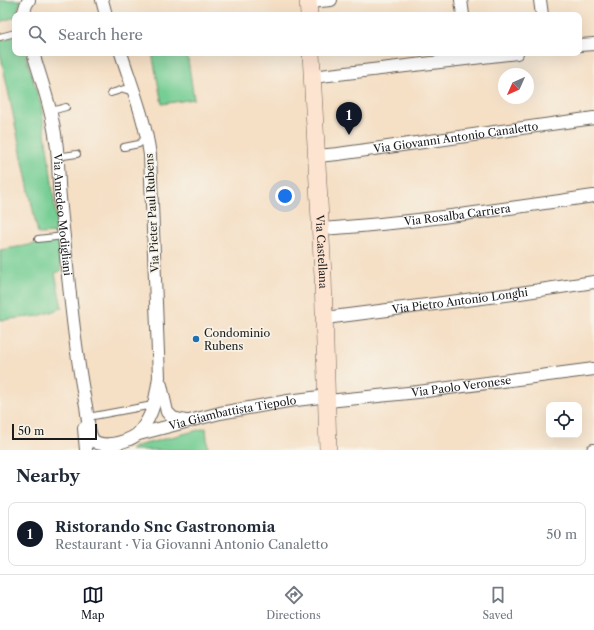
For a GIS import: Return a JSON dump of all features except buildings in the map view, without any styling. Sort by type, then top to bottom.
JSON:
[{"type":"street","points":[[24,12],[29,0]]},
{"type":"street","points":[[309,6],[331,0]]},
{"type":"street","points":[[461,0],[463,12]]},
{"type":"street","points":[[540,0],[542,12]]},
{"type":"street","points":[[102,1],[105,12]]},
{"type":"street","points":[[582,45],[594,44]]},
{"type":"street","name":"Via Amedeo Modigliani","points":[[34,56],[52,116],[57,151],[60,197],[80,378],[90,446]]},
{"type":"street","name":"Via Pieter Paul Rubens","points":[[122,56],[135,93],[147,136],[150,168],[159,377],[167,412],[173,418],[186,421]]},
{"type":"street","name":"Via Castellana","points":[[311,56],[325,318],[328,450]]},
{"type":"street","points":[[312,77],[469,56]]},
{"type":"street","name":"Via Giovanni Antonio Canaletto","points":[[317,156],[594,118]]},
{"type":"street","name":"Via Rosalba Carriera","points":[[320,229],[368,226],[447,217],[594,196]]},
{"type":"street","name":"Via Pietro Antonio Longhi","points":[[325,318],[594,282]]},
{"type":"street","name":"Via Paolo Veronese","points":[[328,398],[418,392],[594,370]]},
{"type":"street","name":"Via Pieter Paul Rubens","points":[[143,429],[150,417],[154,405],[159,377]]},
{"type":"street","name":"Via Amedeo Modigliani","points":[[80,378],[88,417],[90,446]]},
{"type":"street","name":"Via Giambattista Tiepolo","points":[[90,446],[101,444],[117,447],[143,429],[176,425],[186,421],[220,413],[288,400],[328,398]]},
{"type":"lane","points":[[0,37],[12,34]]},
{"type":"lane","points":[[111,93],[124,89],[135,93]]},
{"type":"lane","points":[[52,116],[55,110],[66,107]]},
{"type":"lane","points":[[124,147],[139,144],[147,136]]},
{"type":"lane","points":[[57,151],[63,156],[77,154]]},
{"type":"lane","points":[[38,239],[64,236]]},
{"type":"lane","points":[[88,417],[154,405]]},
{"type":"green space","points":[[0,0],[21,0],[17,12],[12,12],[12,18],[0,22]]},
{"type":"green space","points":[[12,37],[12,56],[26,56],[41,105],[58,233],[38,234],[0,52],[0,41]]},
{"type":"green space","points":[[153,56],[187,56],[194,99],[162,104]]},
{"type":"green space","points":[[59,240],[61,271],[55,273],[62,308],[39,316],[0,320],[0,250]]},
{"type":"green space","points":[[206,428],[208,450],[130,450],[137,446]]},
{"type":"place","name":"Ristorando Snc Gastronomia","points":[[349,135]]},
{"type":"place","name":"Condominio Rubens","points":[[196,339]]}]
